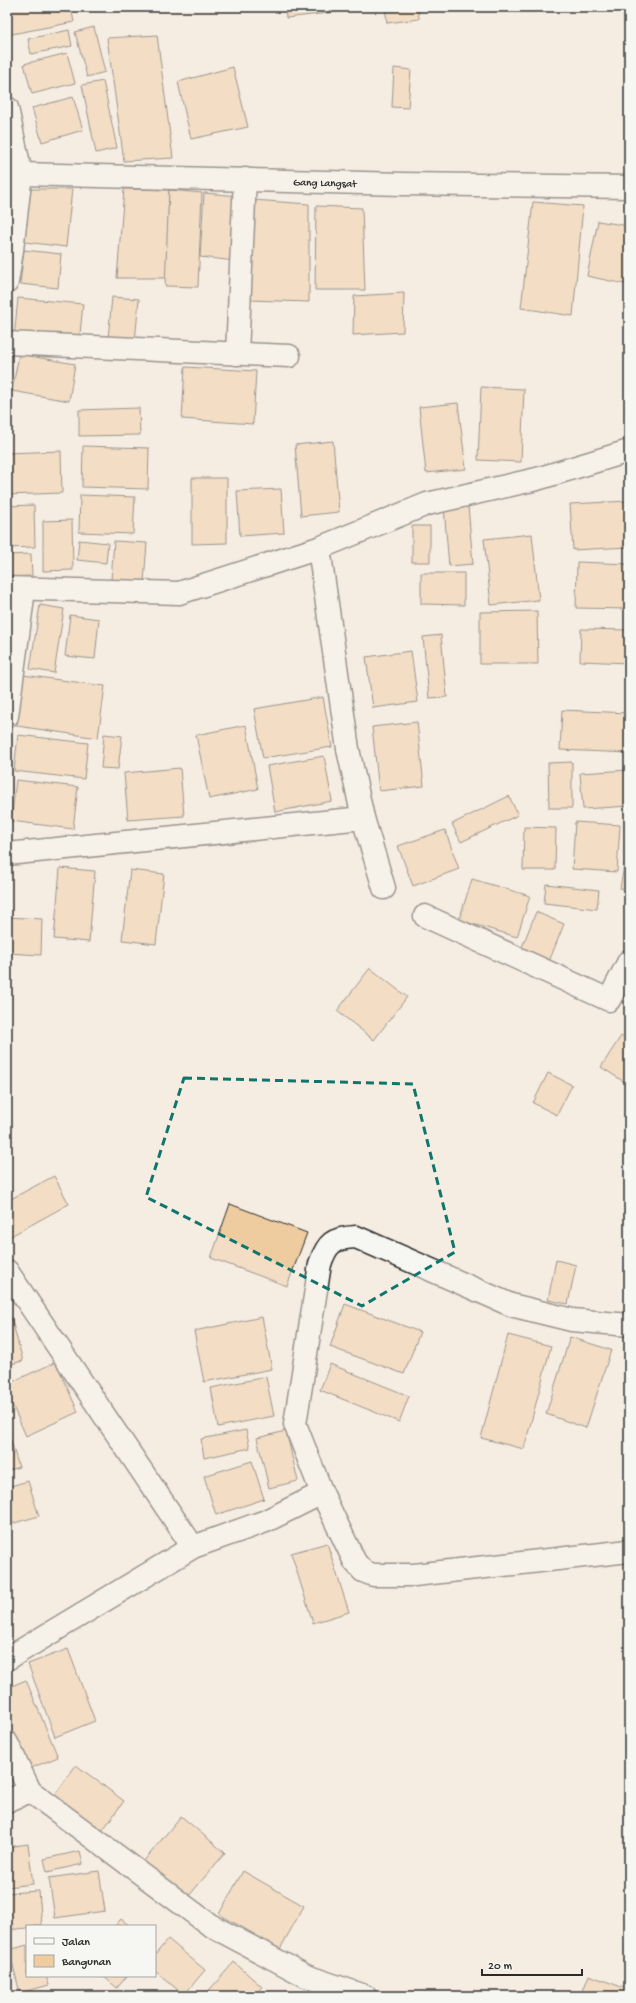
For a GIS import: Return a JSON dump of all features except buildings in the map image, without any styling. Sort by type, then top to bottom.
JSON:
[{"type":"street","points":[[7,108],[20,174],[7,282]]},
{"type":"street","name":"Gang Langsat","points":[[20,174],[402,184],[629,187]]},
{"type":"street","points":[[237,354],[245,179]]},
{"type":"street","points":[[7,343],[289,356]]},
{"type":"street","points":[[7,716],[15,589],[179,593],[319,548],[427,504],[536,479],[629,451]]},
{"type":"street","points":[[319,548],[348,748],[363,818],[384,888]]},
{"type":"street","points":[[7,854],[363,818]]},
{"type":"street","points":[[425,916],[608,1000],[629,961]]},
{"type":"street","points":[[629,1325],[572,1320],[511,1305],[356,1237],[340,1238],[325,1248],[320,1264],[295,1424],[322,1493],[356,1562],[363,1571],[373,1575],[414,1575],[629,1551]]},
{"type":"street","points":[[7,1271],[193,1547]]},
{"type":"street","points":[[7,1657],[193,1547],[266,1521],[322,1493]]},
{"type":"street","points":[[7,1743],[30,1792],[210,1925],[306,1976],[355,1995]]},
{"type":"street","points":[[7,1800],[30,1792]]},
{"type":"highlighted area","points":[[184,1078],[413,1084],[455,1252],[362,1306],[146,1197]]}]
